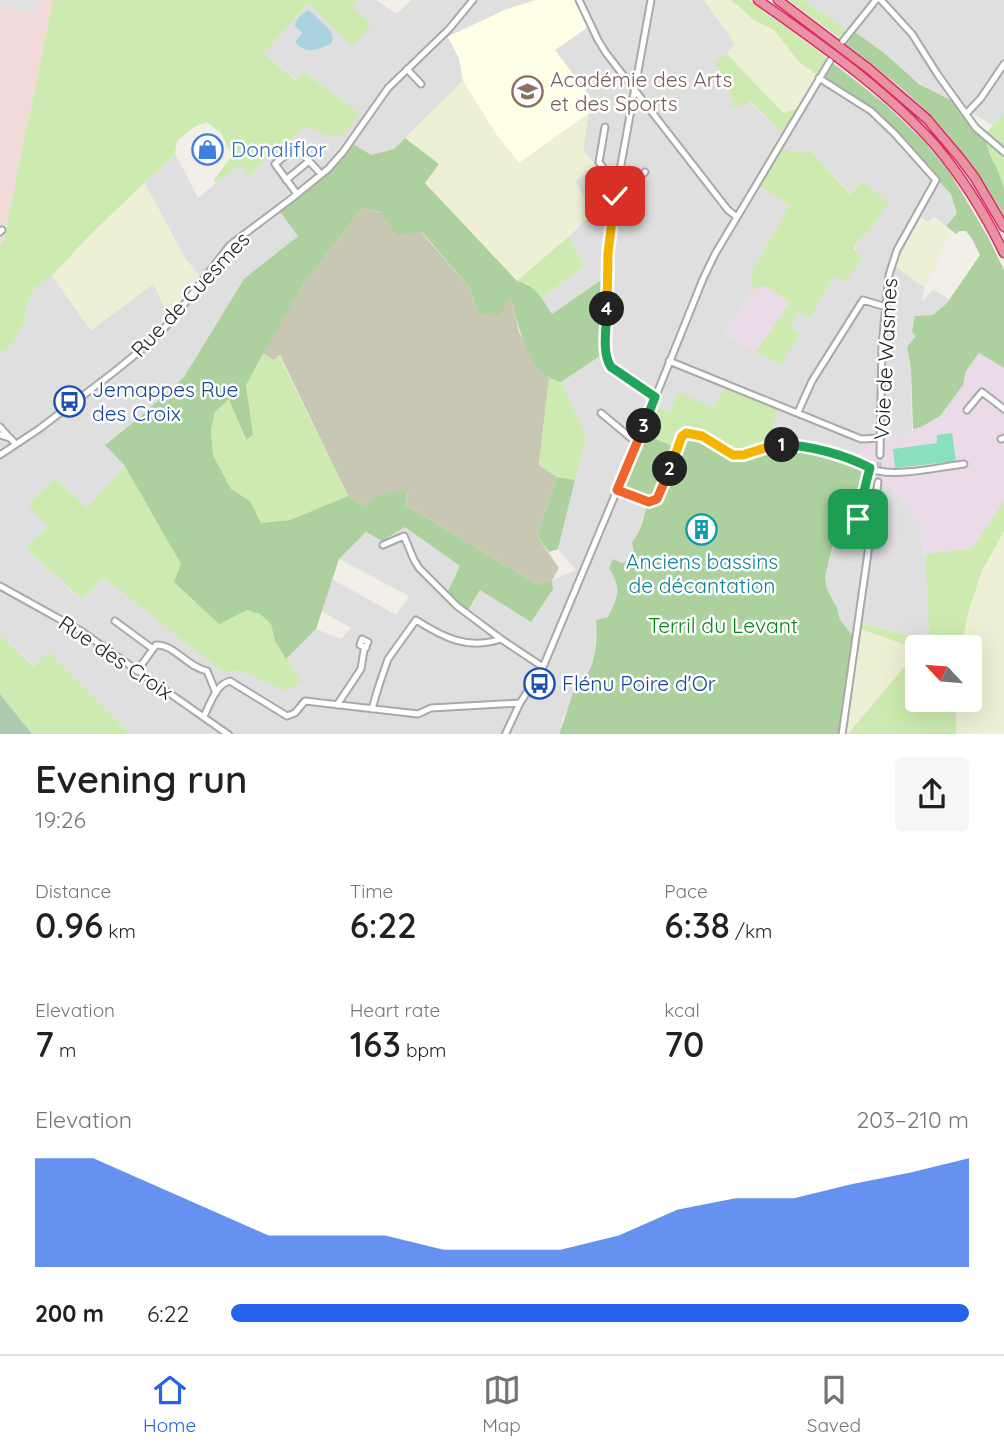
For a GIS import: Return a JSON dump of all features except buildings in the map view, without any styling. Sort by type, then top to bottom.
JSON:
[{"type":"highway","points":[[758,0],[863,79],[935,145],[985,216],[1004,253]]},
{"type":"highway","points":[[778,0],[869,69],[927,119],[975,178],[1004,227]]},
{"type":"street","name":"Rue de Cuesmes","points":[[0,455],[152,341],[172,320],[230,245],[297,194],[343,152],[388,88],[449,29],[473,0]]},
{"type":"street","points":[[579,0],[602,47],[728,210],[737,217]]},
{"type":"street","points":[[651,0],[616,186],[608,253],[606,352],[611,367],[655,397]]},
{"type":"street","points":[[843,41],[876,0]]},
{"type":"street","points":[[881,0],[912,34],[966,114],[984,136],[1004,152]]},
{"type":"street","points":[[505,734],[520,703],[543,667],[703,279],[830,61]]},
{"type":"street","points":[[966,114],[981,98],[1004,64]]},
{"type":"street","points":[[407,69],[421,84]]},
{"type":"street","name":"Voie de Wasmes","points":[[819,78],[871,111],[936,180],[894,257],[889,275],[882,345],[880,455]]},
{"type":"street","points":[[605,127],[599,162],[616,186]]},
{"type":"street","points":[[297,194],[275,164],[293,147],[321,174]]},
{"type":"street","points":[[286,180],[309,161]]},
{"type":"street","points":[[615,196],[621,194],[645,172]]},
{"type":"street","points":[[798,412],[812,382],[863,300],[886,307]]},
{"type":"street","points":[[669,361],[861,439],[880,438]]},
{"type":"street","points":[[618,376],[637,388],[642,388]]},
{"type":"street","points":[[967,410],[982,392],[1004,409]]},
{"type":"street","points":[[601,413],[637,443]]},
{"type":"street","points":[[0,427],[16,444]]},
{"type":"street","points":[[617,490],[649,502],[657,499],[682,436],[686,433],[702,436],[733,455],[786,445],[832,454],[858,462],[874,471],[890,472],[964,464]]},
{"type":"street","points":[[0,435],[10,438]]},
{"type":"street","points":[[870,468],[858,519],[862,523],[872,525]]},
{"type":"street","points":[[842,734],[878,482]]},
{"type":"street","points":[[383,545],[404,536],[419,568],[457,606],[543,667]]},
{"type":"street","name":"Rue des Croix","points":[[0,586],[62,619],[229,734]]},
{"type":"street","points":[[372,709],[388,659],[416,620],[460,643],[489,643],[501,639]]},
{"type":"street","points":[[115,621],[153,649]]},
{"type":"street","points":[[137,671],[156,645],[166,645],[195,668],[207,671],[216,693]]},
{"type":"street","points":[[337,705],[361,669],[366,648]]},
{"type":"street","points":[[204,716],[219,686],[230,681],[287,716],[295,713],[305,701],[418,714],[431,708],[520,703]]},
{"type":"shaded area","points":[[0,0],[53,0],[4,239],[0,246]]},
{"type":"shaded area","points":[[0,0],[39,0],[36,14],[0,7]]},
{"type":"shaded area","points":[[357,0],[376,0],[396,14],[412,0],[536,0],[505,10],[448,36],[459,59],[463,81],[394,149],[328,169],[279,209],[298,236],[244,280],[184,377],[105,444],[125,466],[86,508],[48,527],[26,547],[80,599],[104,578],[224,673],[240,670],[286,690],[300,681],[286,659],[316,629],[341,639],[351,628],[321,611],[332,579],[396,615],[409,596],[339,559],[366,532],[382,541],[405,526],[461,566],[479,590],[553,589],[552,580],[576,570],[558,549],[586,435],[561,382],[606,352],[607,275],[552,314],[542,298],[584,266],[569,236],[593,213],[575,181],[587,156],[583,149],[593,101],[554,49],[579,0],[704,0],[735,44],[726,55],[721,74],[785,136],[819,78],[871,111],[951,194],[957,213],[955,217],[946,226],[934,217],[928,222],[921,217],[895,266],[924,287],[922,301],[933,290],[949,299],[933,315],[915,316],[917,336],[907,348],[911,368],[912,434],[861,440],[863,445],[858,462],[766,448],[727,385],[713,408],[680,393],[670,412],[654,407],[616,496],[646,509],[635,559],[622,563],[613,560],[618,582],[616,598],[608,617],[596,620],[595,654],[563,718],[559,734],[130,734],[50,653],[35,666],[0,635],[0,353],[11,346],[25,320],[26,307],[35,288],[52,276],[91,330],[154,283],[169,316],[199,276],[185,258],[144,182],[175,153],[198,198],[240,163],[252,177],[259,166],[307,126],[316,129],[360,113],[304,72],[296,80],[264,53],[308,2],[352,5]],"holes":[[[812,152],[852,195],[859,182],[869,231],[858,240],[846,282],[834,277],[810,318],[798,310],[790,326],[781,365],[724,333],[753,291],[751,273],[790,205]]]},
{"type":"shaded area","name":"Académie des Arts et des Sports","points":[[536,0],[579,0],[591,25],[555,50],[593,101],[589,113],[519,163],[496,134],[463,81],[459,58],[448,37],[505,10]]},
{"type":"shaded area","points":[[704,0],[731,0],[754,20],[774,30],[799,62],[817,75],[802,107],[783,113],[727,54],[735,44]]},
{"type":"shaded area","points":[[803,0],[1004,0],[1004,112],[993,125],[935,93],[904,73],[855,32],[846,29]]},
{"type":"shaded area","points":[[463,81],[496,134],[519,163],[589,113],[583,149],[595,165],[575,181],[593,213],[517,281],[425,183],[405,138]]},
{"type":"shaded area","points":[[144,182],[185,258],[199,276],[168,316],[154,284],[91,330],[52,276]]},
{"type":"shaded area","points":[[362,208],[379,212],[421,232],[470,288],[478,313],[511,296],[519,332],[536,365],[549,378],[539,465],[557,477],[537,536],[559,568],[552,580],[538,585],[412,509],[404,507],[409,490],[366,506],[348,496],[280,355],[274,360],[262,353],[304,284]]},
{"type":"shaded area","points":[[934,217],[949,232],[950,238],[940,252],[936,267],[924,286],[896,266],[921,218],[928,223]]},
{"type":"shaded area","points":[[763,284],[790,302],[756,352],[724,333],[753,291]]},
{"type":"shaded area","points":[[979,353],[1004,368],[1004,501],[972,548],[925,554],[920,526],[898,495],[887,485],[867,479],[858,462],[863,445],[861,439],[912,434],[913,429],[921,427],[963,385],[966,371]]},
{"type":"shaded area","points":[[878,482],[887,485],[898,495],[920,526],[926,563],[930,635],[907,635],[857,622],[853,636],[840,620],[825,578],[836,534]]},
{"type":"shaded area","points":[[1004,531],[1004,734],[956,734],[956,712],[982,712],[982,635],[964,635],[982,571]]},
{"type":"shaded area","points":[[855,627],[905,644],[905,667],[847,734],[842,734]]},
{"type":"shaded area","points":[[0,694],[32,734],[0,734]]},
{"type":"green space","points":[[53,0],[357,0],[352,6],[371,26],[352,46],[308,3],[264,53],[295,80],[304,72],[360,113],[343,135],[328,136],[307,126],[259,166],[251,177],[240,164],[216,183],[213,181],[232,155],[221,133],[207,122],[194,127],[177,141],[175,153],[88,237],[52,276],[35,288],[26,307],[25,320],[11,346],[0,353],[0,246],[4,239]]},
{"type":"green space","points":[[731,0],[749,0],[827,58],[817,75],[799,62],[774,30],[754,20]]},
{"type":"green space","points":[[788,0],[803,0],[846,29],[841,39]]},
{"type":"green space","points":[[855,32],[919,84],[960,105],[984,136],[997,168],[1004,188],[1004,215],[966,158],[934,119],[894,82],[846,44]]},
{"type":"green space","points":[[727,54],[783,113],[802,107],[785,136],[751,102],[732,108],[729,83],[715,62]]},
{"type":"green space","points":[[833,63],[885,104],[923,140],[949,171],[1004,270],[1004,368],[979,353],[966,371],[963,385],[940,416],[913,429],[911,368],[907,347],[916,336],[912,332],[915,316],[933,315],[947,303],[980,255],[966,231],[956,234],[946,226],[957,213],[951,194],[885,124],[831,85],[826,77]]},
{"type":"green space","points":[[1004,112],[1004,188],[984,136]]},
{"type":"green space","points":[[405,138],[439,164],[425,183],[517,281],[529,285],[538,293],[552,314],[608,275],[606,352],[561,382],[551,379],[542,372],[529,353],[511,297],[498,316],[478,313],[470,288],[422,232],[397,235],[380,212],[362,208],[304,284],[246,385],[253,435],[246,440],[229,399],[215,412],[211,430],[213,455],[231,489],[250,501],[261,523],[290,520],[348,496],[366,506],[376,496],[409,489],[405,507],[538,585],[552,580],[553,589],[531,622],[480,590],[466,613],[446,595],[460,566],[405,527],[382,541],[366,532],[339,559],[316,629],[286,659],[275,641],[271,624],[260,614],[247,610],[219,624],[174,582],[181,564],[125,466],[105,445],[184,377],[244,279],[298,236],[278,209],[328,169],[350,142],[371,155],[394,149]]},
{"type":"green space","points":[[777,150],[812,152],[851,195],[861,181],[889,203],[869,231],[858,240],[854,249],[862,259],[846,282],[834,277],[810,318],[798,311],[790,326],[800,334],[781,365],[756,352],[790,302],[763,285],[753,291],[751,273],[790,205],[757,184]]},
{"type":"green space","points":[[569,236],[584,266],[542,298],[527,283],[517,281]]},
{"type":"green space","points":[[262,353],[274,360],[279,355],[348,496],[290,520],[261,523],[250,501],[231,489],[213,455],[211,430],[215,412],[230,398],[245,440],[253,435],[246,385]]},
{"type":"green space","points":[[549,378],[561,382],[586,435],[575,480],[557,477],[539,465]]},
{"type":"green space","points":[[727,384],[779,406],[766,448],[743,455],[678,448],[641,433],[653,407],[670,412],[679,392],[713,408]]},
{"type":"green space","name":"Terril du Levant","points":[[641,433],[678,448],[682,436],[692,433],[733,455],[787,445],[832,454],[870,468],[867,479],[878,482],[870,543],[836,535],[825,578],[840,620],[853,636],[842,734],[559,734],[576,684],[583,679],[592,664],[596,647],[596,620],[608,617],[616,597],[616,581],[609,568],[613,559],[622,563],[635,559],[632,542],[640,529],[648,502],[617,490]]},
{"type":"green space","points":[[952,433],[956,461],[895,468],[893,449],[937,443],[937,435]]},
{"type":"green space","points":[[125,466],[247,610],[260,614],[271,623],[275,641],[301,681],[286,691],[240,670],[224,673],[104,578],[81,599],[25,547],[48,527],[28,505],[55,479],[86,508]]},
{"type":"green space","points":[[557,477],[575,480],[558,549],[549,552],[537,536]]},
{"type":"green space","points":[[1004,501],[1004,531],[982,571],[964,635],[930,635],[925,554],[972,548]]},
{"type":"green space","points":[[856,622],[907,635],[905,645],[855,627]]},
{"type":"green space","points":[[0,635],[34,666],[49,652],[130,734],[32,734],[0,694]]},
{"type":"green space","points":[[905,666],[905,712],[956,712],[956,734],[848,734]]},
{"type":"water","points":[[309,10],[330,30],[333,38],[331,44],[308,50],[295,42],[302,33],[295,26],[297,21]]},
{"type":"tunnel","points":[[878,482],[880,455]]},
{"type":"place","name":"Académie des Arts et des Sports","points":[[527,91]]},
{"type":"place","name":"Donaliflor","points":[[208,149]]},
{"type":"place","name":"Jemappes Rue des Croix","points":[[69,401]]},
{"type":"place","name":"Anciens bassins de décantation","points":[[702,529]]},
{"type":"place","name":"Flénu Poire d'Or","points":[[539,683]]},
{"type":"route","points":[[615,196],[608,253],[607,361],[611,367],[655,397],[617,490],[649,502],[657,499],[682,436],[692,433],[733,455],[786,445],[832,454],[870,468],[858,519]]}]
